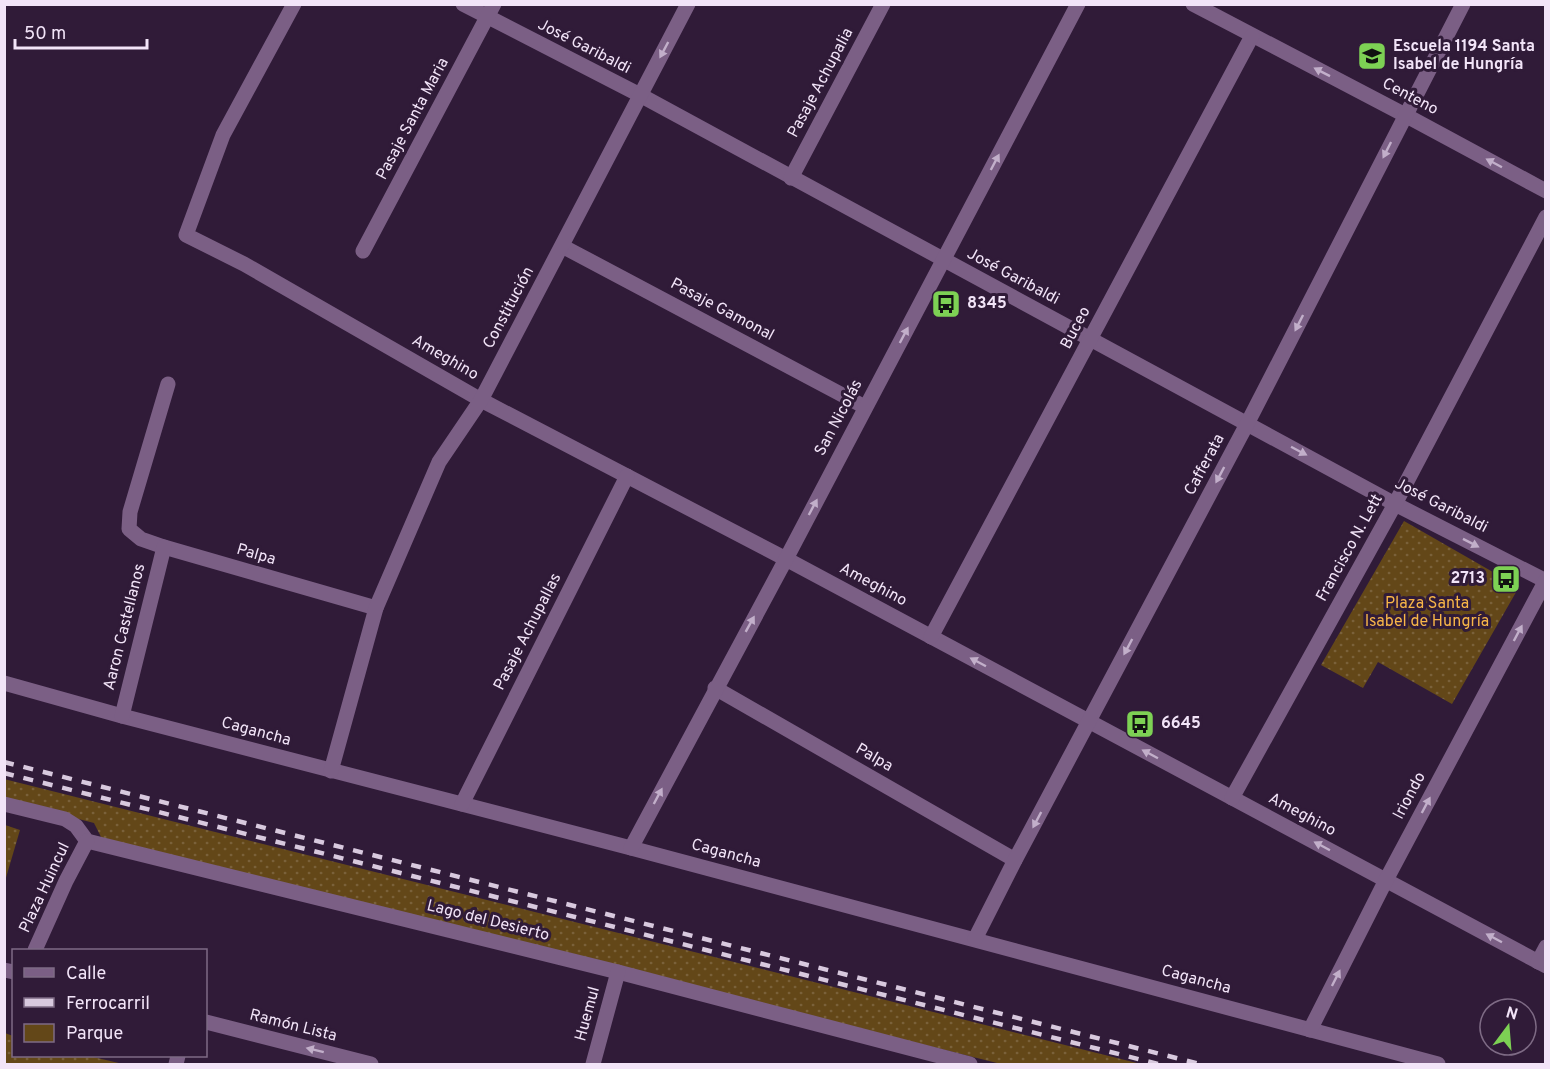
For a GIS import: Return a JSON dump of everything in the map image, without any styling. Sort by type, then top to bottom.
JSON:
[{"type":"street","name":"Ameghino","points":[[294,4],[223,135],[186,235],[244,264],[481,400],[786,559],[1542,964]]},
{"type":"street","name":"José Garibaldi","points":[[463,4],[491,11],[791,178],[1395,504],[1545,580]]},
{"type":"street","name":"Constitución","points":[[331,771],[376,608],[439,462],[481,400],[688,4]]},
{"type":"street","name":"Pasaje Achupalia","points":[[791,178],[883,4]]},
{"type":"street","name":"San Nicolás","points":[[631,848],[1078,4]]},
{"type":"street","name":"Centeno","points":[[1193,4],[1405,114],[1545,191]]},
{"type":"street","name":"Cafferata","points":[[975,939],[1247,424],[1463,4]]},
{"type":"street","name":"Pasaje Santa Maria","points":[[363,251],[491,11]]},
{"type":"street","name":"Buceo","points":[[931,637],[1252,36]]},
{"type":"street","name":"Francisco N. Lett","points":[[1232,798],[1395,504],[1545,217]]},
{"type":"street","name":"Pasaje Gamonal","points":[[562,246],[866,407]]},
{"type":"street","name":"Palpa","points":[[168,384],[130,512],[129,530],[141,539],[164,547],[376,608]]},
{"type":"street","name":"Pasaje Achupallas","points":[[462,804],[627,476]]},
{"type":"street","name":"Aaron Castellanos","points":[[122,716],[164,547]]},
{"type":"street","name":"Iriondo","points":[[1310,1030],[1386,880],[1545,580]]},
{"type":"street","name":"Cagancha","points":[[4,683],[122,716],[975,939],[1438,1065]]},
{"type":"street","name":"Palpa","points":[[715,688],[1015,860]]},
{"type":"street","points":[[4,804],[65,819],[76,826],[87,841]]},
{"type":"street","name":"Plaza Huincul","points":[[36,949],[66,880],[87,841]]},
{"type":"street","name":"Lago del Desierto","points":[[87,841],[618,972],[970,1065]]},
{"type":"street","points":[[1542,964],[1545,947]]},
{"type":"street","name":"Huemul","points":[[593,1065],[618,972]]},
{"type":"street","name":"Ramón Lista","points":[[207,1022],[371,1065]]},
{"type":"green space","name":"Plaza Santa Isabel de Hungría","points":[[1404,521],[1519,587],[1452,704],[1378,662],[1363,688],[1321,665]]},
{"type":"green space","points":[[4,779],[1141,1064],[1001,1064],[102,839],[94,823],[5,800]]},
{"type":"green space","points":[[4,825],[20,830],[5,881]]},
{"type":"green space","points":[[5,1033],[12,1036],[12,1057],[93,1057],[123,1064],[5,1064]]},
{"type":"railway","points":[[4,762],[1200,1064]]},
{"type":"railway","points":[[4,773],[1158,1064]]},
{"type":"place","name":"Escuela 1194 Santa Isabel de Hungría","points":[[1372,56]]},
{"type":"place","name":"8345","points":[[946,304]]},
{"type":"place","name":"2713","points":[[1506,579]]},
{"type":"place","name":"6645","points":[[1140,724]]}]
